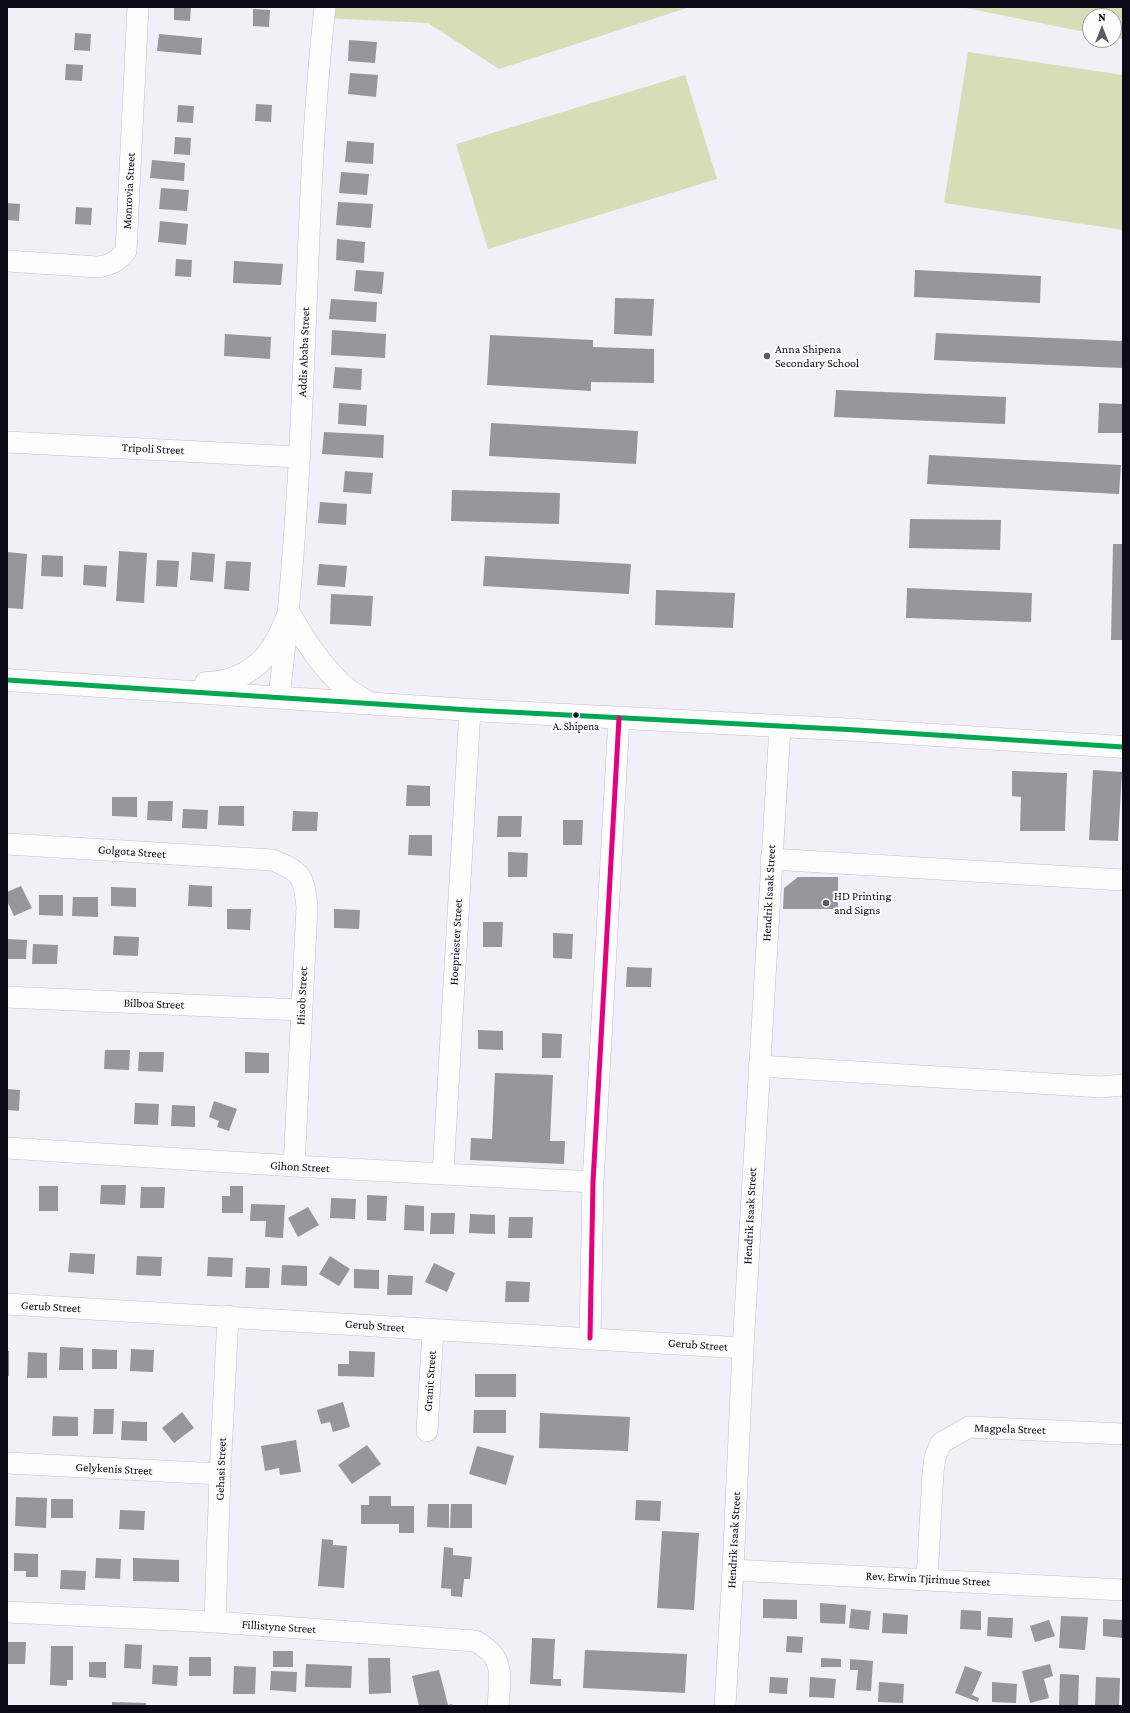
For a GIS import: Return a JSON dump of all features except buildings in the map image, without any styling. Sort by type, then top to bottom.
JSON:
[{"type":"street","name":"Monrovia Street","points":[[7,261],[98,267],[110,265],[119,259],[126,251],[138,7]]},
{"type":"street","name":"Addis Ababa Street","points":[[279,697],[289,613],[303,380],[311,181],[325,7]]},
{"type":"street","name":"Tripoli Street","points":[[7,442],[298,457]]},
{"type":"street","points":[[86,685],[219,683],[235,679],[246,673],[263,660],[273,647],[289,613]]},
{"type":"street","points":[[289,613],[312,651],[341,683],[349,691],[373,704]]},
{"type":"street","points":[[7,680],[470,710],[780,726],[1123,747]]},
{"type":"street","name":"Hoepriester Street","points":[[443,1173],[470,710]]},
{"type":"street","points":[[590,1338],[593,1182],[619,718]]},
{"type":"street","name":"Hendrik Isaak Street","points":[[725,1706],[743,1348],[780,726]]},
{"type":"street","name":"Golgota Street","points":[[7,844],[257,859]]},
{"type":"street","name":"Hisob Street","points":[[257,859],[272,860],[288,866],[299,874],[306,889],[307,907],[294,1166]]},
{"type":"street","points":[[771,859],[1123,880]]},
{"type":"street","name":"Bilboa Street","points":[[7,998],[301,1010]]},
{"type":"street","points":[[759,1066],[1093,1086],[1123,1085]]},
{"type":"street","name":"Gihon Street","points":[[7,1148],[294,1166],[593,1182]]},
{"type":"street","name":"Gerub Street","points":[[7,1304],[228,1316],[433,1330],[743,1348]]},
{"type":"street","name":"Gehasi Street","points":[[215,1622],[220,1474],[228,1316]]},
{"type":"street","name":"Granit Street","points":[[426,1431],[433,1330]]},
{"type":"street","name":"Magpela Street","points":[[927,1579],[934,1465],[935,1457],[941,1444],[969,1427],[1123,1434]]},
{"type":"street","name":"Gelykenis Street","points":[[7,1463],[220,1474]]},
{"type":"street","name":"Rev. Erwin Tjirimue Street","points":[[733,1570],[1123,1590]]},
{"type":"street","name":"Fillistyne Street","points":[[7,1612],[215,1622],[474,1641],[488,1648],[496,1658],[500,1673],[498,1706]]},
{"type":"green space","points":[[326,7],[690,7],[499,69],[428,23],[324,18]]},
{"type":"green space","points":[[961,7],[1123,7],[1123,39],[1122,8],[1082,8],[1082,31]]},
{"type":"green space","points":[[968,52],[1123,75],[1123,230],[944,203]]},
{"type":"green space","points":[[685,75],[717,179],[488,249],[456,144]]},
{"type":"transit line","points":[[7,680],[470,710],[857,730],[1123,747]]},
{"type":"transit line","points":[[590,1338],[593,1182],[619,718]]},
{"type":"place","name":"Anna Shipena Secondary School","points":[[767,356]]},
{"type":"place","name":"A. Shipena","points":[[576,715]]},
{"type":"place","name":"HD Printing and Signs","points":[[826,903]]}]
